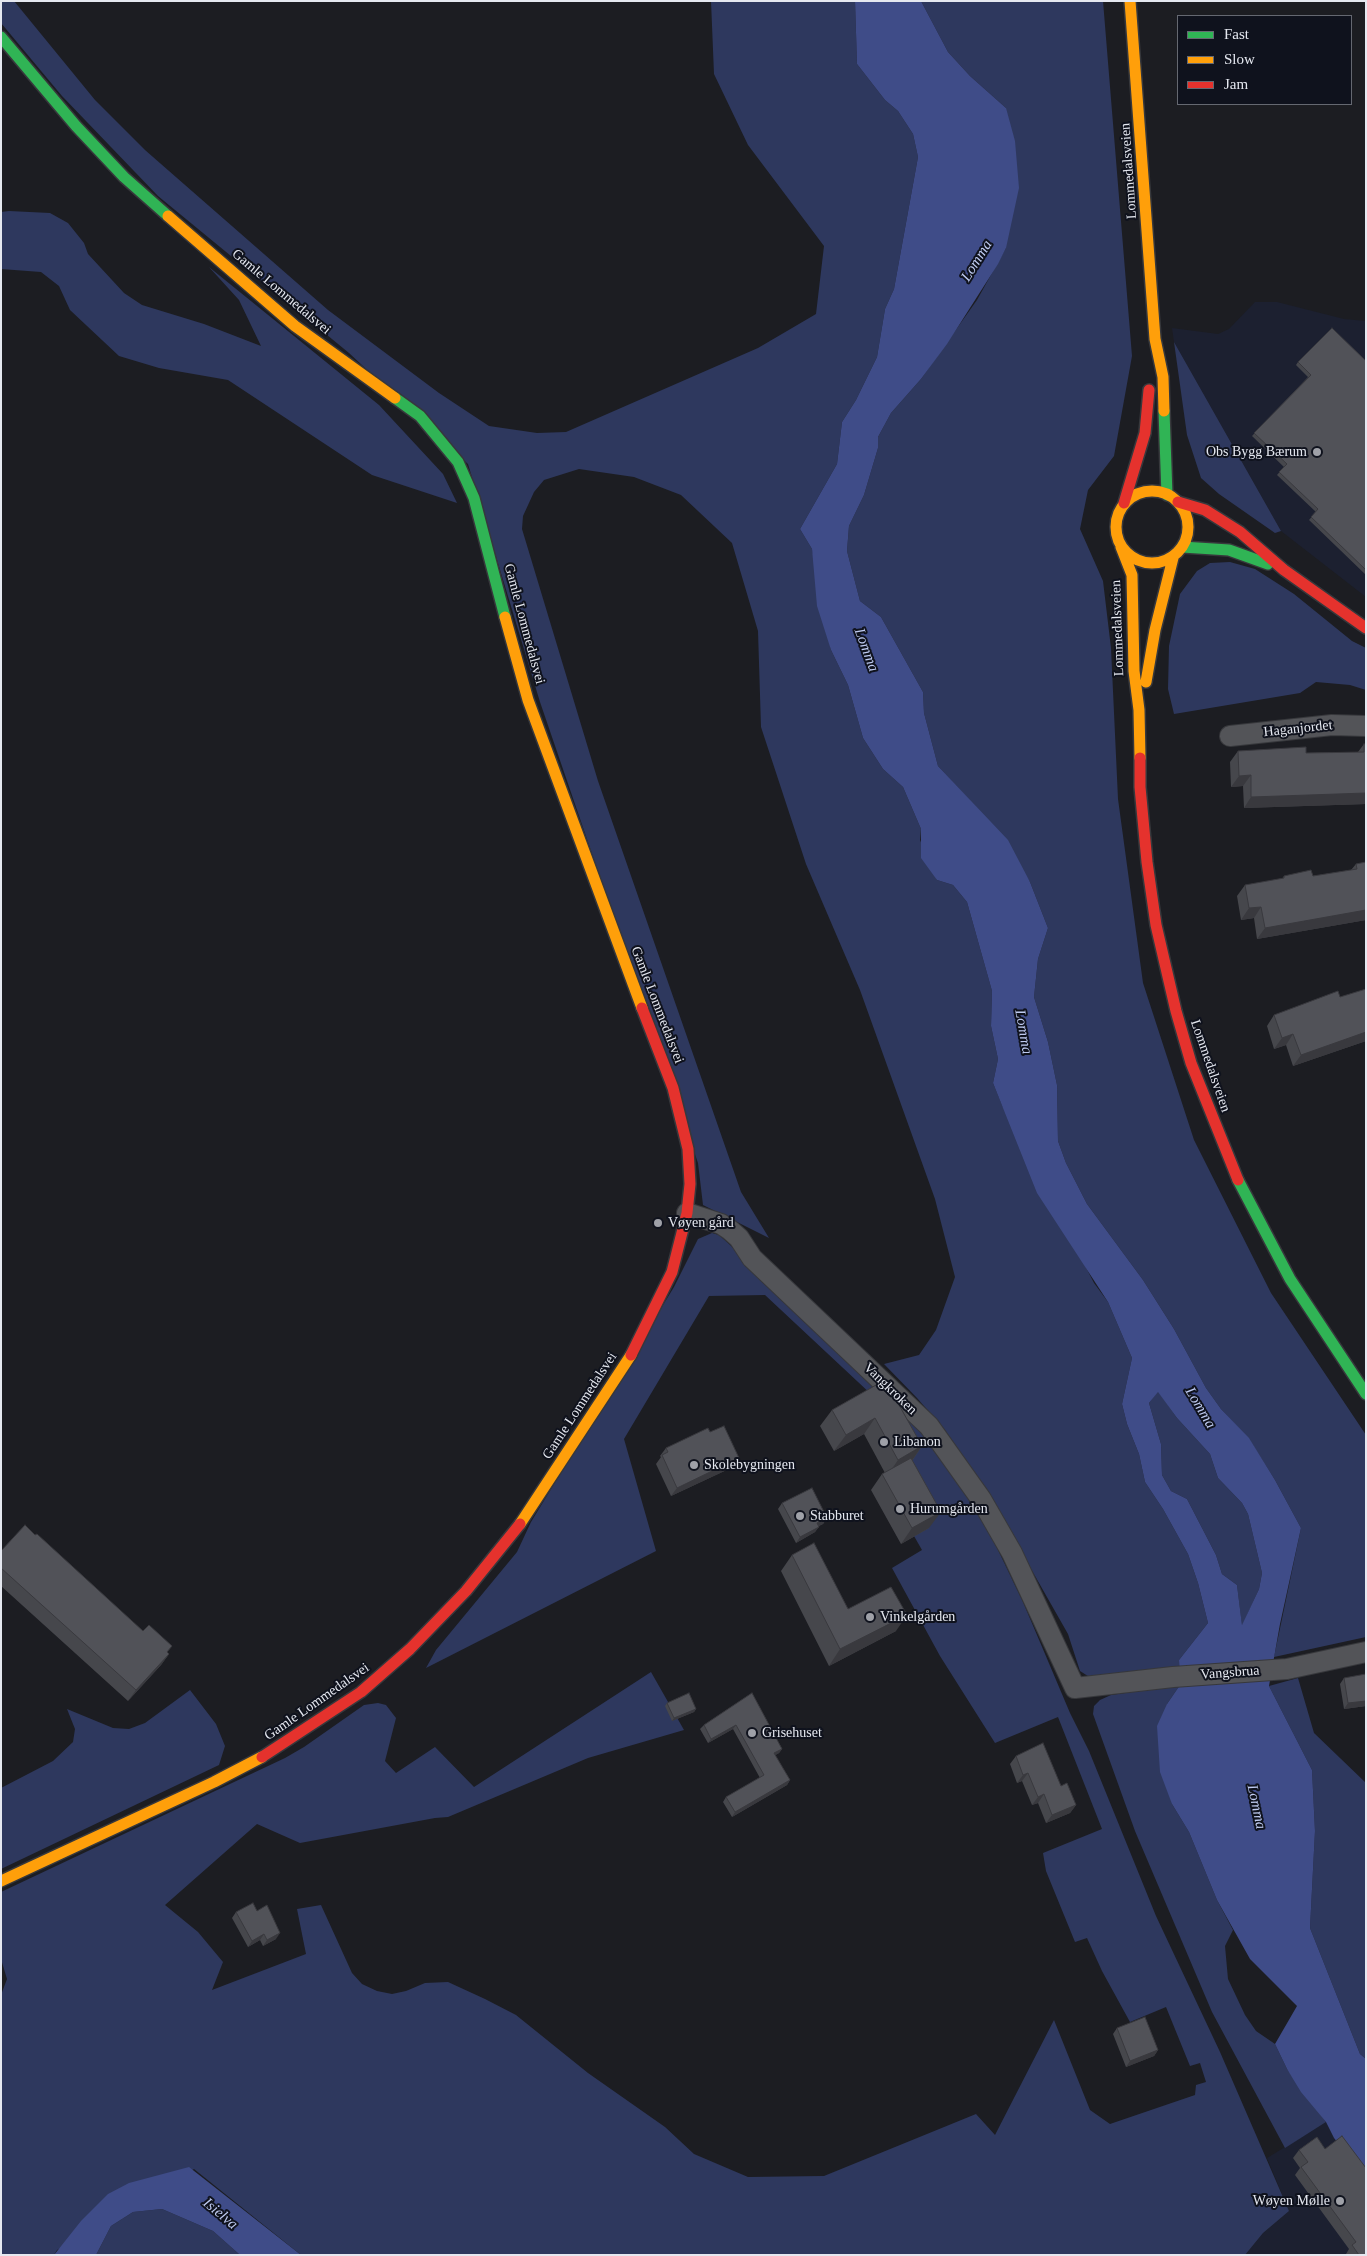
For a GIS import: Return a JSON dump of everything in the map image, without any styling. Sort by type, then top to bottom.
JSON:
[{"type":"street","name":"Lommedalsveien","points":[[1130,1],[1156,340],[1163,377],[1167,494]]},
{"type":"street","name":"Gamle Lommedalsvei","points":[[1,37],[70,120],[124,177],[295,326],[420,416],[458,462],[474,498],[496,577],[509,635],[528,700],[600,900],[678,1104],[688,1149],[690,1184],[687,1213],[672,1272],[633,1352],[518,1527],[466,1591],[410,1649],[361,1692],[265,1756],[214,1782],[1,1881]]},
{"type":"street","name":"Lommedalsveien","points":[[1124,503],[1145,434],[1156,340]]},
{"type":"street","points":[[1178,502],[1187,516],[1188,523],[1188,536],[1182,547],[1173,558],[1161,563],[1148,564],[1133,559],[1121,546],[1116,531],[1117,518],[1124,503],[1134,495],[1142,492],[1151,491],[1167,494],[1178,502],[1204,510],[1240,532],[1284,570],[1366,628]]},
{"type":"street","name":"Lommedalsveien","points":[[1121,546],[1132,575],[1134,670],[1139,710],[1140,787],[1150,892],[1164,961],[1191,1063],[1222,1145],[1258,1221],[1290,1279],[1366,1394]]},
{"type":"street","points":[[1182,547],[1229,550],[1284,570]]},
{"type":"street","name":"Lommedalsveien","points":[[1139,710],[1155,630],[1173,558]]},
{"type":"street","name":"Haganjordet","points":[[1230,736],[1332,725],[1366,726]]},
{"type":"street","name":"Vangkroken","points":[[687,1213],[720,1224],[730,1230],[739,1238],[752,1258],[929,1426],[981,1499],[1012,1553],[1075,1688],[1173,1677]]},
{"type":"street","name":"Vangsbrua","points":[[1173,1677],[1287,1669],[1366,1652]]},
{"type":"shaded area","points":[[1,1],[14,1],[95,100],[145,150],[328,310],[439,393],[489,426],[537,433],[566,432],[758,348],[816,314],[824,246],[748,145],[714,74],[711,1],[855,1],[857,64],[885,100],[898,111],[913,134],[918,157],[894,289],[885,309],[877,357],[856,400],[842,422],[837,464],[800,529],[812,549],[831,650],[848,685],[863,738],[883,769],[903,787],[921,829],[920,840],[937,880],[953,885],[967,902],[992,991],[991,1026],[998,1059],[993,1083],[1002,1105],[1094,1283],[1108,1302],[1132,1358],[1122,1404],[1127,1424],[1139,1454],[1145,1482],[1163,1509],[1188,1554],[1198,1583],[1208,1623],[1179,1660],[1179,1669],[1091,1678],[1080,1671],[1068,1634],[985,1488],[945,1430],[884,1364],[919,1355],[936,1330],[955,1277],[935,1199],[860,990],[806,864],[761,727],[758,631],[732,543],[681,495],[634,477],[579,469],[544,480],[534,492],[523,516],[522,529],[598,781],[741,1192],[769,1238],[703,1205],[698,1163],[540,702],[468,464],[349,353],[158,196],[62,96],[1,23]]},
{"type":"shaded area","points":[[921,1],[1103,1],[1132,356],[1114,456],[1088,490],[1080,529],[1103,581],[1111,648],[1118,799],[1143,983],[1194,1140],[1271,1293],[1366,1435],[1366,1637],[1274,1657],[1301,1528],[1275,1480],[1249,1439],[1221,1409],[1206,1388],[1174,1329],[1143,1280],[1087,1204],[1066,1163],[1058,1141],[1057,1085],[1048,1042],[1034,997],[1038,959],[1048,928],[1030,882],[977,808],[938,766],[924,713],[923,692],[881,617],[860,601],[847,551],[849,526],[864,495],[878,448],[878,437],[891,413],[921,379],[977,300],[1006,248],[1006,108],[970,76],[948,52]]},
{"type":"shaded area","points":[[1,212],[50,213],[68,223],[84,243],[88,254],[124,293],[142,305],[204,324],[261,346],[239,300],[209,267],[379,405],[443,474],[457,503],[372,475],[228,380],[159,368],[119,356],[70,310],[59,286],[41,272],[1,269]]},
{"type":"shaded area","points":[[1255,302],[1277,302],[1344,319],[1366,321],[1366,597],[1281,531],[1174,342],[1172,328],[1218,334],[1229,329]]},
{"type":"shaded area","points":[[1174,342],[1281,531],[1275,533],[1219,494],[1201,478],[1187,435]]},
{"type":"shaded area","points":[[1230,562],[1255,569],[1294,594],[1352,641],[1366,648],[1366,690],[1350,685],[1316,682],[1300,693],[1174,714],[1168,689],[1169,646],[1180,594],[1197,571],[1210,563]]},
{"type":"shaded area","points":[[712,1233],[719,1235],[729,1244],[910,1417],[977,1506],[1023,1602],[1070,1713],[1089,1751],[1156,1916],[1220,2052],[1289,2211],[1263,2233],[1245,2255],[301,2255],[194,2169],[57,2250],[54,2255],[1,2255],[1,1995],[7,1979],[1,1959],[1,1892],[285,1758],[364,1705],[378,1703],[386,1705],[396,1718],[385,1761],[396,1773],[435,1747],[474,1787],[651,1672],[684,1730],[588,1758],[448,1817],[300,1843],[257,1824],[165,1905],[198,1932],[223,1962],[212,1990],[306,1954],[297,1909],[321,1905],[352,1973],[362,1984],[377,1991],[392,1994],[406,1991],[425,1983],[448,1982],[485,1999],[516,2015],[588,2073],[665,2127],[694,2154],[748,2177],[824,2176],[976,2114],[995,2135],[1054,2020],[1090,2110],[1110,2124],[1195,2095],[1196,2085],[1206,2082],[1200,2063],[1190,2066],[1166,2007],[1130,2022],[1102,1971],[1087,1938],[1075,1942],[1046,1871],[1043,1853],[1102,1829],[1058,1717],[995,1743],[940,1656],[892,1568],[922,1550],[914,1536],[873,1396],[765,1295],[709,1296],[624,1439],[656,1551],[426,1668],[436,1650],[517,1552],[531,1522],[674,1287],[698,1239]]},
{"type":"shaded area","points":[[1158,1391],[1177,1418],[1210,1454],[1218,1478],[1242,1503],[1248,1514],[1262,1573],[1259,1589],[1242,1626],[1237,1585],[1222,1574],[1216,1555],[1187,1499],[1171,1491],[1162,1475],[1161,1444],[1149,1403]]},
{"type":"shaded area","points":[[1298,1678],[1314,1733],[1366,1783],[1366,2059],[1360,2054],[1310,1928],[1315,1831],[1312,1770],[1269,1686]]},
{"type":"shaded area","points":[[1180,1685],[1167,1704],[1172,1804],[1189,1832],[1217,1900],[1233,1930],[1225,1946],[1228,1979],[1245,2015],[1256,2031],[1275,2044],[1287,2069],[1326,2122],[1285,2148],[1212,2012],[1135,1831],[1093,1714],[1094,1706],[1100,1700],[1111,1695]]},
{"type":"shaded area","points":[[190,1690],[216,1724],[225,1746],[219,1765],[1,1869],[1,1788],[53,1761],[73,1742],[75,1729],[67,1709],[113,1728],[129,1729],[145,1723]]},
{"type":"shaded area","points":[[1326,2122],[1334,2138],[1354,2162],[1366,2255],[1245,2255],[1263,2233],[1289,2211],[1267,2158]]},
{"type":"shaded area","points":[[162,2209],[213,2231],[240,2255],[96,2255],[111,2226],[133,2212]]},
{"type":"water","name":"Lomma","points":[[855,1],[921,1],[948,52],[970,76],[1006,108],[1015,141],[1019,188],[1006,248],[998,264],[947,344],[921,379],[891,413],[878,437],[878,448],[864,495],[849,526],[847,551],[860,601],[881,617],[923,692],[924,713],[938,766],[1008,840],[1030,882],[1048,928],[1038,959],[1034,997],[1048,1042],[1057,1085],[1058,1141],[1066,1163],[1087,1204],[1143,1280],[1174,1329],[1206,1388],[1221,1409],[1249,1438],[1275,1480],[1301,1528],[1280,1624],[1269,1686],[1312,1770],[1315,1831],[1310,1928],[1360,2054],[1366,2059],[1366,2168],[1360,2170],[1334,2138],[1326,2122],[1301,2092],[1287,2069],[1275,2044],[1297,2006],[1250,1959],[1217,1900],[1189,1832],[1172,1804],[1160,1772],[1157,1726],[1167,1704],[1180,1685],[1179,1660],[1208,1623],[1198,1583],[1188,1554],[1163,1509],[1145,1482],[1139,1454],[1127,1424],[1122,1404],[1132,1358],[1108,1302],[1037,1193],[993,1083],[998,1059],[991,1026],[992,991],[967,902],[953,885],[937,880],[921,858],[921,829],[903,787],[883,769],[863,738],[848,685],[831,650],[817,606],[812,549],[800,529],[837,464],[842,422],[856,400],[877,357],[885,309],[894,289],[918,157],[913,134],[898,111],[885,100],[857,64]],"holes":[[[1158,1392],[1177,1418],[1210,1454],[1218,1478],[1242,1503],[1248,1514],[1262,1573],[1259,1589],[1242,1625],[1237,1585],[1222,1574],[1216,1555],[1187,1499],[1171,1491],[1162,1475],[1161,1444],[1149,1403]]]},
{"type":"water","name":"Isielva","points":[[189,2167],[301,2255],[240,2255],[213,2231],[162,2209],[133,2212],[111,2226],[96,2255],[54,2255],[81,2221],[108,2194],[129,2183]]},
{"type":"building","name":"Obs Bygg Bærum","points":[[1332,328],[1366,361],[1366,570],[1311,517],[1318,509],[1279,472],[1287,464],[1254,433],[1311,375],[1298,362]]},
{"type":"building","points":[[1364,744],[1366,744],[1366,793],[1251,797],[1251,775],[1239,776],[1238,751],[1306,747],[1306,753],[1364,752]]},
{"type":"building","points":[[1366,862],[1366,910],[1265,928],[1261,907],[1249,908],[1245,885],[1284,878],[1284,876],[1311,870],[1313,876],[1357,869],[1356,864]]},
{"type":"building","points":[[1366,989],[1366,1032],[1301,1055],[1293,1034],[1282,1038],[1274,1015],[1338,991],[1340,997]]},
{"type":"building","points":[[885,1380],[922,1446],[898,1460],[875,1418],[846,1435],[832,1410]]},
{"type":"building","name":"Skolebygningen","points":[[724,1426],[739,1458],[677,1488],[662,1455],[668,1452],[666,1448],[708,1428],[710,1432]]},
{"type":"building","points":[[911,1458],[941,1512],[912,1528],[882,1474]]},
{"type":"building","name":"Stabburet","points":[[812,1488],[827,1518],[817,1523],[819,1527],[800,1537],[782,1503]]},
{"type":"building","points":[[25,1525],[143,1631],[149,1625],[172,1646],[167,1652],[169,1654],[136,1690],[1,1568],[1,1551]]},
{"type":"building","points":[[814,1543],[848,1609],[891,1587],[907,1615],[840,1649],[792,1555]]},
{"type":"building","points":[[1366,1674],[1366,1701],[1348,1703],[1344,1678]]},
{"type":"building","points":[[689,1693],[696,1709],[674,1718],[667,1703]]},
{"type":"building","points":[[752,1693],[782,1749],[774,1753],[790,1780],[735,1812],[726,1797],[764,1775],[736,1725],[711,1739],[704,1725]]},
{"type":"building","points":[[1043,1743],[1061,1786],[1067,1783],[1076,1805],[1052,1815],[1044,1794],[1038,1797],[1028,1773],[1023,1775],[1016,1756]]},
{"type":"building","points":[[253,1903],[257,1911],[267,1905],[280,1933],[267,1940],[264,1934],[252,1941],[236,1912]]},
{"type":"building","points":[[1145,2017],[1158,2050],[1130,2061],[1117,2028]]},
{"type":"building","name":"Wøyen Mølle","points":[[1342,2136],[1366,2168],[1366,2255],[1359,2255],[1352,2245],[1356,2242],[1301,2167],[1308,2162],[1299,2150],[1317,2137],[1325,2149]]},
{"type":"traffic: fast","points":[[1,37],[76,126],[124,177],[168,216]]},
{"type":"traffic: fast","points":[[395,398],[420,416],[458,462],[474,498],[505,617]]},
{"type":"traffic: fast","points":[[1164,411],[1167,495]]},
{"type":"traffic: fast","points":[[1182,547],[1229,550],[1268,564]]},
{"type":"traffic: fast","points":[[1238,1180],[1290,1279],[1366,1394]]},
{"type":"traffic: slow","points":[[1130,1],[1155,339],[1163,377],[1164,411]]},
{"type":"traffic: slow","points":[[168,216],[295,326],[395,398]]},
{"type":"traffic: slow","points":[[1145,491],[1159,491],[1178,501],[1188,520],[1188,527],[1188,534],[1178,553],[1159,563],[1145,563],[1126,553],[1116,534],[1116,520],[1126,501],[1145,491]]},
{"type":"traffic: slow","points":[[1121,547],[1132,575],[1134,671],[1139,710],[1140,758]]},
{"type":"traffic: slow","points":[[1146,682],[1155,630],[1173,558]]},
{"type":"traffic: slow","points":[[505,617],[528,700],[642,1008]]},
{"type":"traffic: slow","points":[[520,1524],[631,1355]]},
{"type":"traffic: slow","points":[[1,1881],[214,1782],[262,1757]]},
{"type":"traffic: jam","points":[[1124,503],[1145,433],[1149,390]]},
{"type":"traffic: jam","points":[[1178,502],[1205,510],[1240,532],[1284,570],[1366,628]]},
{"type":"traffic: jam","points":[[1140,758],[1140,787],[1147,862],[1156,925],[1176,1011],[1191,1063],[1238,1180]]},
{"type":"traffic: jam","points":[[631,1355],[672,1272],[687,1213],[690,1184],[688,1149],[673,1088],[642,1008]]},
{"type":"traffic: jam","points":[[262,1757],[361,1692],[410,1649],[466,1591],[520,1524]]},
{"type":"place","name":"Obs Bygg Bærum","points":[[1317,452]]},
{"type":"place","name":"Vøyen gård","points":[[658,1223]]},
{"type":"place","name":"Libanon","points":[[884,1442]]},
{"type":"place","name":"Skolebygningen","points":[[694,1465]]},
{"type":"place","name":"Hurumgården","points":[[900,1509]]},
{"type":"place","name":"Stabburet","points":[[800,1516]]},
{"type":"place","name":"Vinkelgården","points":[[870,1617]]},
{"type":"place","name":"Grisehuset","points":[[752,1733]]},
{"type":"place","name":"Wøyen Mølle","points":[[1340,2201]]}]
